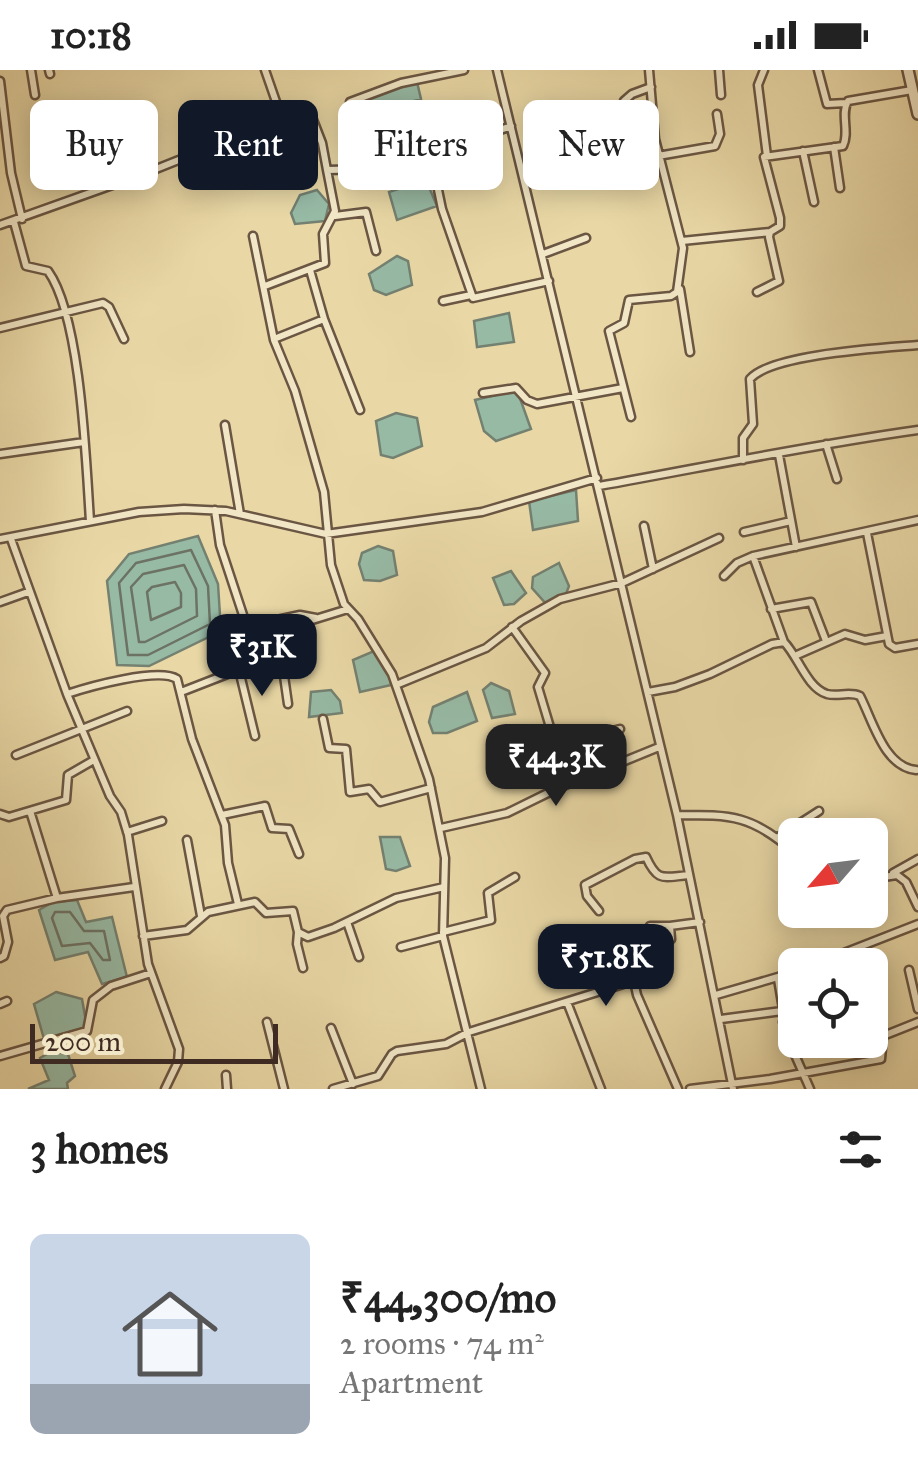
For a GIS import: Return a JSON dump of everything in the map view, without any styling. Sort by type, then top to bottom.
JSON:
[{"type":"street","points":[[32,70],[34,95]]},
{"type":"street","points":[[265,70],[275,100]]},
{"type":"street","points":[[355,100],[402,83],[464,70]]},
{"type":"street","points":[[497,70],[677,815],[733,1086]]},
{"type":"street","points":[[649,70],[652,100]]},
{"type":"street","points":[[719,70],[721,95]]},
{"type":"street","points":[[682,241],[770,232],[780,224],[764,160],[758,85],[764,70]]},
{"type":"street","points":[[818,70],[828,104],[912,90]]},
{"type":"street","points":[[908,70],[918,114]]},
{"type":"street","points":[[0,81],[26,266],[48,271],[64,312],[78,374],[90,521]]},
{"type":"street","points":[[625,100],[651,87]]},
{"type":"street","points":[[766,156],[846,144],[847,102]]},
{"type":"street","points":[[659,156],[715,146],[720,134],[717,114]]},
{"type":"street","points":[[503,128],[511,125]]},
{"type":"street","points":[[265,286],[325,263],[324,234],[334,216],[318,133]]},
{"type":"street","points":[[834,148],[840,188]]},
{"type":"street","points":[[803,151],[814,202]]},
{"type":"street","points":[[0,226],[178,159]]},
{"type":"street","points":[[659,160],[682,241],[678,268],[690,352]]},
{"type":"street","points":[[327,170],[338,170]]},
{"type":"street","points":[[438,190],[471,296]]},
{"type":"street","points":[[334,216],[364,210],[376,251]]},
{"type":"street","points":[[757,292],[779,281],[770,232]]},
{"type":"street","points":[[253,236],[274,340],[294,391],[324,492],[331,565],[348,608],[396,685],[431,788],[441,828],[443,934],[482,1089]]},
{"type":"street","points":[[542,254],[586,238]]},
{"type":"street","points":[[310,270],[324,319],[360,410]]},
{"type":"street","points":[[443,301],[477,298],[549,281]]},
{"type":"street","points":[[632,417],[610,330],[624,323],[629,300],[670,296],[680,287]]},
{"type":"street","points":[[0,328],[106,304],[124,340]]},
{"type":"street","points":[[274,340],[324,319]]},
{"type":"street","points":[[743,460],[742,438],[753,419],[750,379],[760,370],[836,353],[918,345]]},
{"type":"street","points":[[484,393],[516,388],[537,404],[623,388]]},
{"type":"street","points":[[225,425],[240,514]]},
{"type":"street","points":[[0,540],[139,512],[215,510],[326,534],[482,512],[598,482],[918,430]]},
{"type":"street","points":[[0,454],[84,442]]},
{"type":"street","points":[[826,444],[837,480]]},
{"type":"street","points":[[778,455],[796,547]]},
{"type":"street","points":[[215,510],[220,545],[246,624],[300,615],[316,618]]},
{"type":"street","points":[[724,576],[737,563],[753,556],[918,520]]},
{"type":"street","points":[[744,532],[791,521]]},
{"type":"street","points":[[644,526],[653,569]]},
{"type":"street","points":[[866,532],[892,648],[918,644]]},
{"type":"street","points":[[396,685],[486,648],[512,627],[560,599],[622,583],[719,538]]},
{"type":"street","points":[[11,540],[67,694],[127,832],[152,974],[179,1049],[178,1062],[165,1089]]},
{"type":"street","points":[[753,556],[784,642],[808,676],[825,694],[860,696],[894,760],[905,769],[918,772]]},
{"type":"street","points":[[0,602],[28,592]]},
{"type":"street","points":[[772,609],[812,602],[826,641]]},
{"type":"street","points":[[181,692],[280,648],[316,618],[348,608]]},
{"type":"street","points":[[512,627],[545,673],[538,687],[567,784]]},
{"type":"street","points":[[797,656],[845,634],[865,640],[887,636]]},
{"type":"street","points":[[648,692],[675,688],[784,642]]},
{"type":"street","points":[[280,648],[288,704]]},
{"type":"street","points":[[238,669],[255,736]]},
{"type":"street","points":[[67,694],[99,684],[164,674],[176,680],[192,739],[222,815],[238,904]]},
{"type":"street","points":[[16,754],[127,711]]},
{"type":"street","points":[[322,718],[329,748],[346,749],[350,792],[370,789],[380,802],[431,788]]},
{"type":"street","points":[[555,745],[620,729]]},
{"type":"street","points":[[441,828],[507,814],[567,784],[658,747]]},
{"type":"street","points":[[0,814],[10,817],[66,800],[68,775],[94,760]]},
{"type":"street","points":[[222,815],[263,805],[273,829],[290,828],[299,854]]},
{"type":"street","points":[[30,811],[57,898]]},
{"type":"street","points":[[677,815],[740,818],[777,838],[819,811]]},
{"type":"street","points":[[127,832],[162,821]]},
{"type":"street","points":[[188,840],[201,916]]},
{"type":"street","points":[[599,912],[587,896],[585,885],[635,859],[646,857],[659,877],[689,875]]},
{"type":"street","points":[[890,875],[918,860]]},
{"type":"street","points":[[890,875],[902,878],[918,906]]},
{"type":"street","points":[[400,947],[491,920],[494,918],[488,892],[515,878]]},
{"type":"street","points":[[0,958],[8,942],[1,917],[14,906],[134,887]]},
{"type":"street","points":[[298,932],[308,937],[396,898],[444,887]]},
{"type":"street","points":[[143,936],[187,930],[201,916],[255,902],[266,912],[290,910],[295,916],[303,968]]},
{"type":"street","points":[[347,922],[359,958]]},
{"type":"street","points":[[650,926],[700,922]]},
{"type":"street","points":[[857,948],[918,924]]},
{"type":"street","points":[[670,926],[671,939],[631,953],[633,981],[678,1089]]},
{"type":"street","points":[[909,970],[918,1009]]},
{"type":"street","points":[[0,1055],[87,1031],[93,1000],[110,986],[152,974]]},
{"type":"street","points":[[716,996],[778,979]]},
{"type":"street","points":[[333,1089],[378,1076],[397,1051],[446,1044],[469,1032],[633,981]]},
{"type":"street","points":[[567,1002],[601,1089]]},
{"type":"street","points":[[721,1019],[778,1012]]},
{"type":"street","points":[[267,1022],[284,1089]]},
{"type":"street","points":[[690,1089],[733,1086],[881,1060],[883,1036],[918,1022]]},
{"type":"street","points":[[331,1028],[353,1084]]},
{"type":"street","points":[[797,1058],[810,1089]]},
{"type":"street","points":[[226,1075],[227,1089]]},
{"type":"water","points":[[417,82],[421,99],[418,100],[362,100]]},
{"type":"water","points":[[317,190],[329,204],[325,221],[295,224],[291,213],[300,195]]},
{"type":"water","points":[[430,190],[437,206],[397,220],[389,192]]},
{"type":"water","points":[[397,256],[408,261],[412,285],[386,295],[374,290],[369,274]]},
{"type":"water","points":[[509,313],[514,342],[477,347],[474,321]]},
{"type":"water","points":[[517,390],[531,429],[496,441],[484,431],[475,400]]},
{"type":"water","points":[[396,413],[417,418],[422,446],[393,458],[381,455],[376,421]]},
{"type":"water","points":[[576,490],[578,521],[533,530],[529,501]]},
{"type":"water","points":[[198,536],[218,584],[221,631],[149,666],[117,665],[107,581],[129,554]]},
{"type":"water","points":[[378,546],[393,551],[397,575],[380,581],[364,580],[359,564],[362,553]]},
{"type":"water","points":[[559,563],[569,586],[564,599],[548,606],[532,588],[533,577]]},
{"type":"water","points":[[511,571],[526,593],[514,604],[504,605],[493,578]]},
{"type":"water","points":[[374,651],[391,685],[360,692],[353,660]]},
{"type":"water","points":[[491,683],[509,691],[515,714],[492,718],[483,690]]},
{"type":"water","points":[[331,690],[340,701],[342,713],[309,717],[311,692]]},
{"type":"water","points":[[467,692],[477,721],[447,733],[433,733],[429,722],[433,707]]},
{"type":"water","points":[[380,837],[400,837],[410,866],[396,871],[386,869]]},
{"type":"water","points":[[77,900],[86,922],[112,917],[127,977],[102,984],[88,952],[55,960],[39,910],[53,902]]},
{"type":"water","points":[[56,992],[82,999],[87,1027],[44,1039],[34,1004]]},
{"type":"water","points":[[52,1051],[68,1054],[75,1076],[67,1083],[68,1089],[28,1089],[49,1080],[40,1058]]}]
